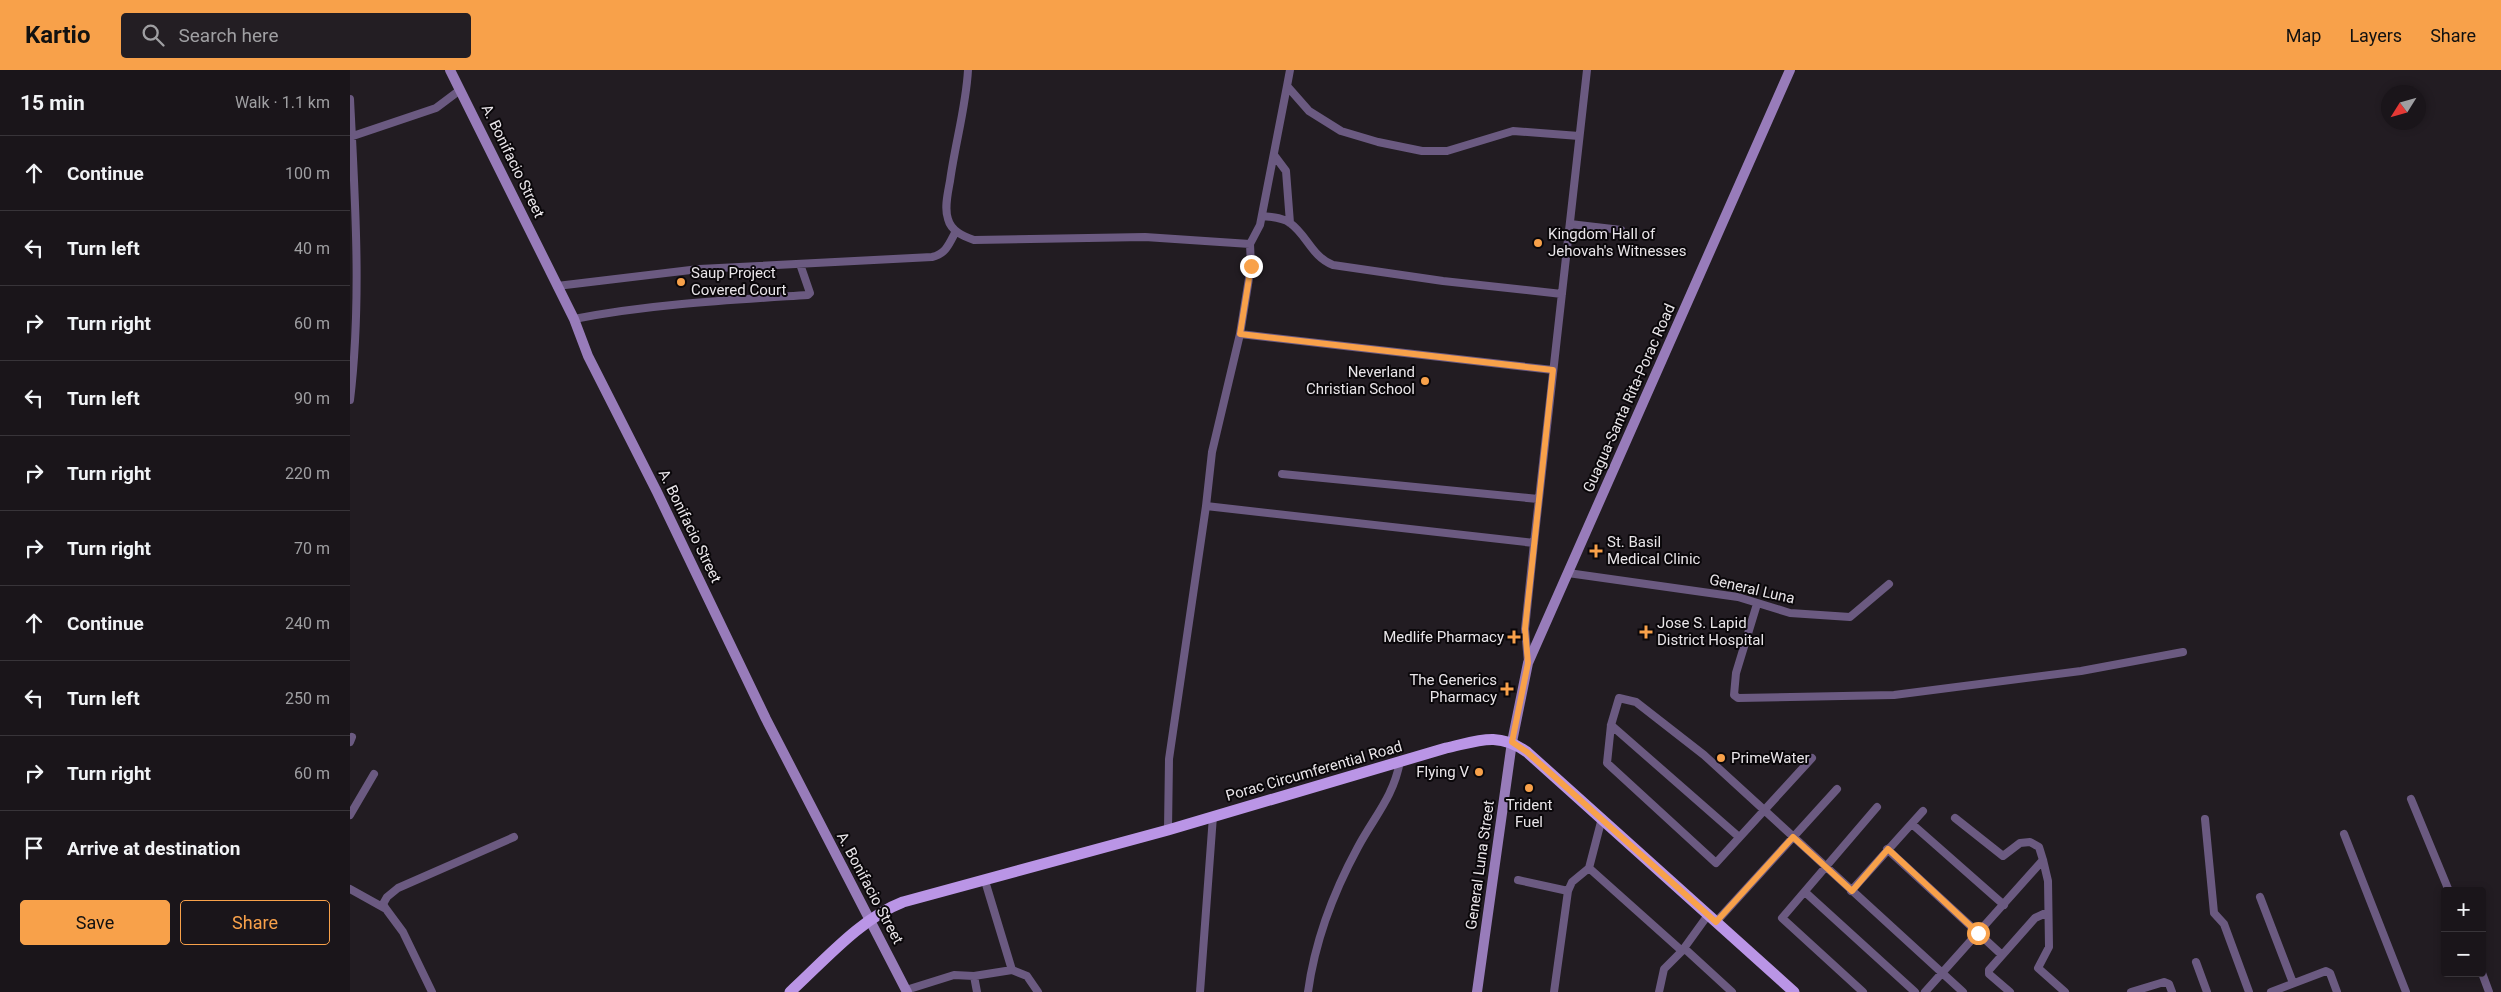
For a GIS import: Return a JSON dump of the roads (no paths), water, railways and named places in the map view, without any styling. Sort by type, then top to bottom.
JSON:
[{"type":"main road","name":"Porac Circumferential Road","points":[[790,992],[870,920],[885,910],[903,902],[1168,830],[1400,761],[1487,739],[1500,739],[1512,742],[1527,752],[1794,992]]},
{"type":"street","name":"A. Bonifacio Street","points":[[450,70],[574,319],[588,356],[657,492],[766,719],[907,991]]},
{"type":"street","points":[[968,70],[967,88],[954,155],[947,207],[948,220],[956,231],[974,240],[1145,237],[1250,244]]},
{"type":"street","points":[[1168,830],[1169,759],[1206,506],[1212,452],[1240,334],[1251,266],[1250,244],[1260,225],[1290,70]]},
{"type":"street","points":[[1528,663],[1525,629],[1587,70]]},
{"type":"street","name":"Guagua-Santa Rita-Porac Road","points":[[1512,742],[1528,663],[1790,70]]},
{"type":"street","points":[[1288,86],[1309,111],[1334,128],[1357,137],[1422,151],[1447,151],[1513,130],[1579,136]]},
{"type":"street","points":[[351,137],[436,108],[460,90]]},
{"type":"street","points":[[350,99],[357,264],[356,349],[350,400]]},
{"type":"street","points":[[1274,156],[1286,171],[1290,223]]},
{"type":"street","points":[[1262,216],[1290,223],[1318,255],[1333,265],[1443,281],[1562,294]]},
{"type":"street","points":[[1570,224],[1622,230]]},
{"type":"street","points":[[557,286],[699,269],[941,255],[947,249],[956,231]]},
{"type":"street","points":[[574,319],[609,313],[808,295],[810,293],[800,264]]},
{"type":"street","points":[[1240,334],[1553,370]]},
{"type":"street","points":[[1282,474],[1538,500]]},
{"type":"street","points":[[1206,506],[1534,543]]},
{"type":"street","name":"General Luna","points":[[1568,573],[1738,597],[1790,613],[1850,617],[1889,584]]},
{"type":"street","points":[[1757,604],[1736,673],[1734,695],[1738,698],[1894,695],[2081,671],[2182,652]]},
{"type":"street","points":[[1812,758],[1764,810],[1739,837],[1716,863],[1607,763],[1611,724],[1619,698],[1636,702],[1704,755],[1764,810],[1826,868],[1963,992]]},
{"type":"street","points":[[1611,724],[1739,837]]},
{"type":"street","name":"General Luna Street","points":[[1477,992],[1512,742]]},
{"type":"street","points":[[1308,992],[1312,964],[1331,902],[1359,845],[1392,792],[1397,781],[1400,761]]},
{"type":"street","points":[[350,815],[374,774]]},
{"type":"street","points":[[1659,992],[1664,969],[1793,837],[1837,789]]},
{"type":"street","points":[[2411,799],[2447,887]]},
{"type":"street","points":[[1863,992],[1783,920],[1783,917],[1877,807]]},
{"type":"street","points":[[1852,891],[1923,811]]},
{"type":"street","points":[[1200,992],[1212,816]]},
{"type":"street","points":[[1554,992],[1568,891],[1572,882],[1589,868],[1602,818]]},
{"type":"street","points":[[1955,818],[2003,856],[2020,843],[2030,842],[2039,847],[2044,860],[2048,881],[2049,947],[2038,968],[2065,992]]},
{"type":"street","points":[[2205,819],[2214,913],[2224,924],[2249,992]]},
{"type":"street","points":[[1912,824],[2004,905]]},
{"type":"street","points":[[2344,834],[2406,992]]},
{"type":"street","points":[[432,992],[403,932],[383,904],[387,897],[398,888],[514,837]]},
{"type":"street","points":[[1888,849],[2002,954]]},
{"type":"street","points":[[1925,992],[2044,860]]},
{"type":"street","points":[[1589,868],[1732,992]]},
{"type":"street","points":[[1518,880],[1568,891]]},
{"type":"street","points":[[984,881],[1012,970]]},
{"type":"street","points":[[350,889],[386,909]]},
{"type":"street","points":[[1805,892],[1916,992]]},
{"type":"street","points":[[2260,896],[2294,983]]},
{"type":"street","points":[[2010,992],[1988,973],[2002,954],[2035,918],[2048,912]]},
{"type":"street","points":[[2196,962],[2207,992]]},
{"type":"street","points":[[907,991],[945,977],[974,976],[1012,970],[1027,976],[1038,992]]},
{"type":"street","points":[[2273,992],[2328,971],[2337,992]]},
{"type":"street","points":[[974,976],[977,992]]},
{"type":"street","points":[[2483,977],[2489,992]]},
{"type":"street","points":[[2134,991],[2166,982],[2172,992]]},
{"type":"place","name":"Kingdom Hall of Jehovah's Witnesses","points":[[1538,243]]},
{"type":"place","name":"Saup Project Covered Court","points":[[681,282]]},
{"type":"place","name":"Neverland Christian School","points":[[1425,381]]},
{"type":"place","name":"St. Basil Medical Clinic","points":[[1596,551]]},
{"type":"place","name":"Jose S. Lapid District Hospital","points":[[1646,632]]},
{"type":"place","name":"Medlife Pharmacy","points":[[1514,637]]},
{"type":"place","name":"The Generics Pharmacy","points":[[1507,689]]},
{"type":"place","name":"PrimeWater","points":[[1721,758]]},
{"type":"place","name":"Flying V","points":[[1479,772]]},
{"type":"place","name":"Trident Fuel","points":[[1529,788]]}]
